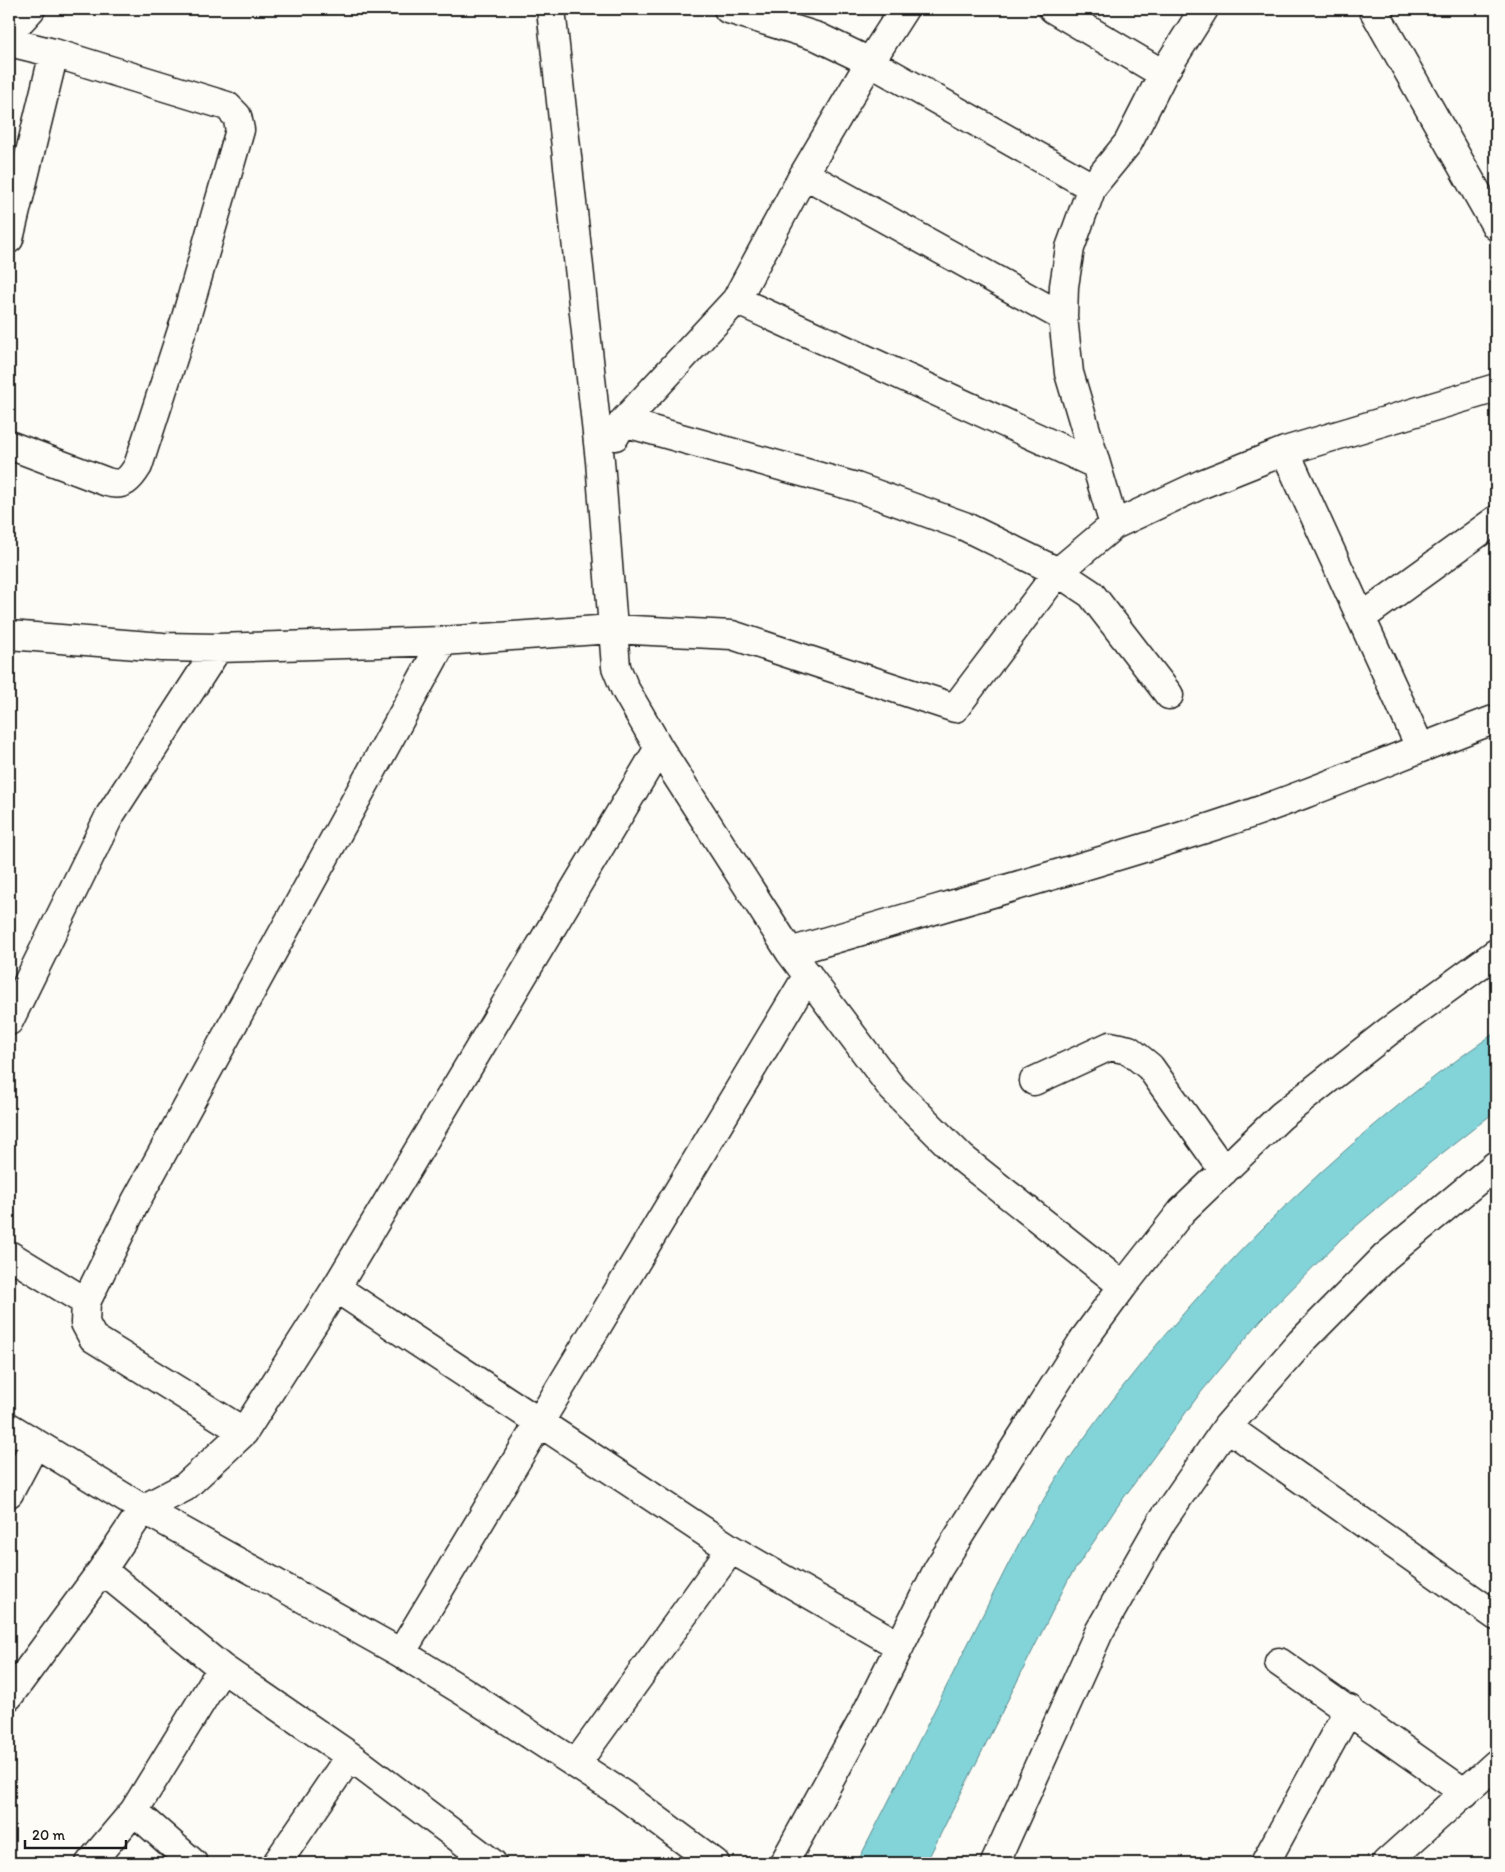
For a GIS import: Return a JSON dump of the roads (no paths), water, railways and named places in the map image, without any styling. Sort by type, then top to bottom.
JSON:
[{"type":"street","points":[[9,33],[32,9]]},
{"type":"street","points":[[551,9],[600,461],[616,667],[625,689],[659,748],[790,952],[892,1088],[955,1151],[1123,1286]]},
{"type":"street","points":[[728,9],[818,38],[870,62],[1092,187]]},
{"type":"street","points":[[600,461],[623,422],[736,300],[804,174],[870,62],[904,9]]},
{"type":"street","points":[[1053,9],[1163,74]]},
{"type":"street","points":[[1114,525],[1069,373],[1063,317],[1064,286],[1070,248],[1092,187],[1128,143],[1163,74],[1204,9]]},
{"type":"street","points":[[1373,9],[1496,226]]},
{"type":"street","points":[[9,42],[54,53],[227,106],[237,116],[240,130],[185,321],[138,466],[129,480],[117,485],[9,445]]},
{"type":"street","points":[[9,239],[54,53]]},
{"type":"street","points":[[804,174],[1063,317]]},
{"type":"street","points":[[736,300],[1095,464]]},
{"type":"street","points":[[9,635],[163,647],[218,648],[443,640],[612,629],[732,635],[955,708],[1058,572],[1114,525],[1202,484],[1285,451],[1496,388]]},
{"type":"street","points":[[623,422],[856,487],[964,526],[1058,572],[1091,594],[1169,695]]},
{"type":"street","points":[[1285,451],[1420,747]]},
{"type":"street","points":[[1361,618],[1496,520]]},
{"type":"street","points":[[244,1432],[94,1338],[86,1323],[86,1302],[136,1202],[443,640]]},
{"type":"street","points":[[9,1021],[110,815],[218,648]]},
{"type":"street","points":[[790,952],[1214,826],[1312,791],[1420,747],[1496,720]]},
{"type":"street","points":[[9,1696],[102,1570],[142,1509],[185,1487],[244,1432],[336,1288],[659,748]]},
{"type":"street","points":[[784,1863],[865,1716],[938,1569],[1084,1340],[1123,1286],[1182,1212],[1281,1116],[1389,1030],[1496,954]]},
{"type":"street","points":[[401,1653],[808,975]]},
{"type":"street","points":[[1034,1081],[1110,1046],[1129,1050],[1150,1067],[1224,1171]]},
{"type":"street","points":[[995,1863],[1099,1632],[1162,1521],[1227,1427],[1301,1342],[1385,1257],[1496,1165]]},
{"type":"street","points":[[9,1255],[86,1302]]},
{"type":"street","points":[[336,1288],[731,1549],[900,1646]]},
{"type":"street","points":[[9,1427],[142,1509],[401,1653],[622,1794],[716,1863]]},
{"type":"street","points":[[1227,1427],[1496,1616]]},
{"type":"street","points":[[9,1493],[36,1444]]},
{"type":"street","points":[[576,1764],[731,1549]]},
{"type":"street","points":[[102,1570],[222,1668],[350,1756],[492,1863]]},
{"type":"street","points":[[1279,1662],[1349,1709],[1465,1793]]},
{"type":"street","points":[[90,1863],[134,1811],[222,1668]]},
{"type":"street","points":[[1265,1863],[1349,1709]]},
{"type":"street","points":[[277,1863],[350,1756]]},
{"type":"street","points":[[1386,1863],[1496,1764]]},
{"type":"street","points":[[134,1811],[193,1863]]},
{"type":"water","points":[[1496,1032],[1496,1111],[1431,1162],[1341,1239],[1261,1320],[1198,1396],[1117,1507],[1068,1580],[926,1863],[857,1863],[1033,1519],[1059,1474],[1118,1393],[1215,1278],[1321,1172],[1378,1122]]}]
